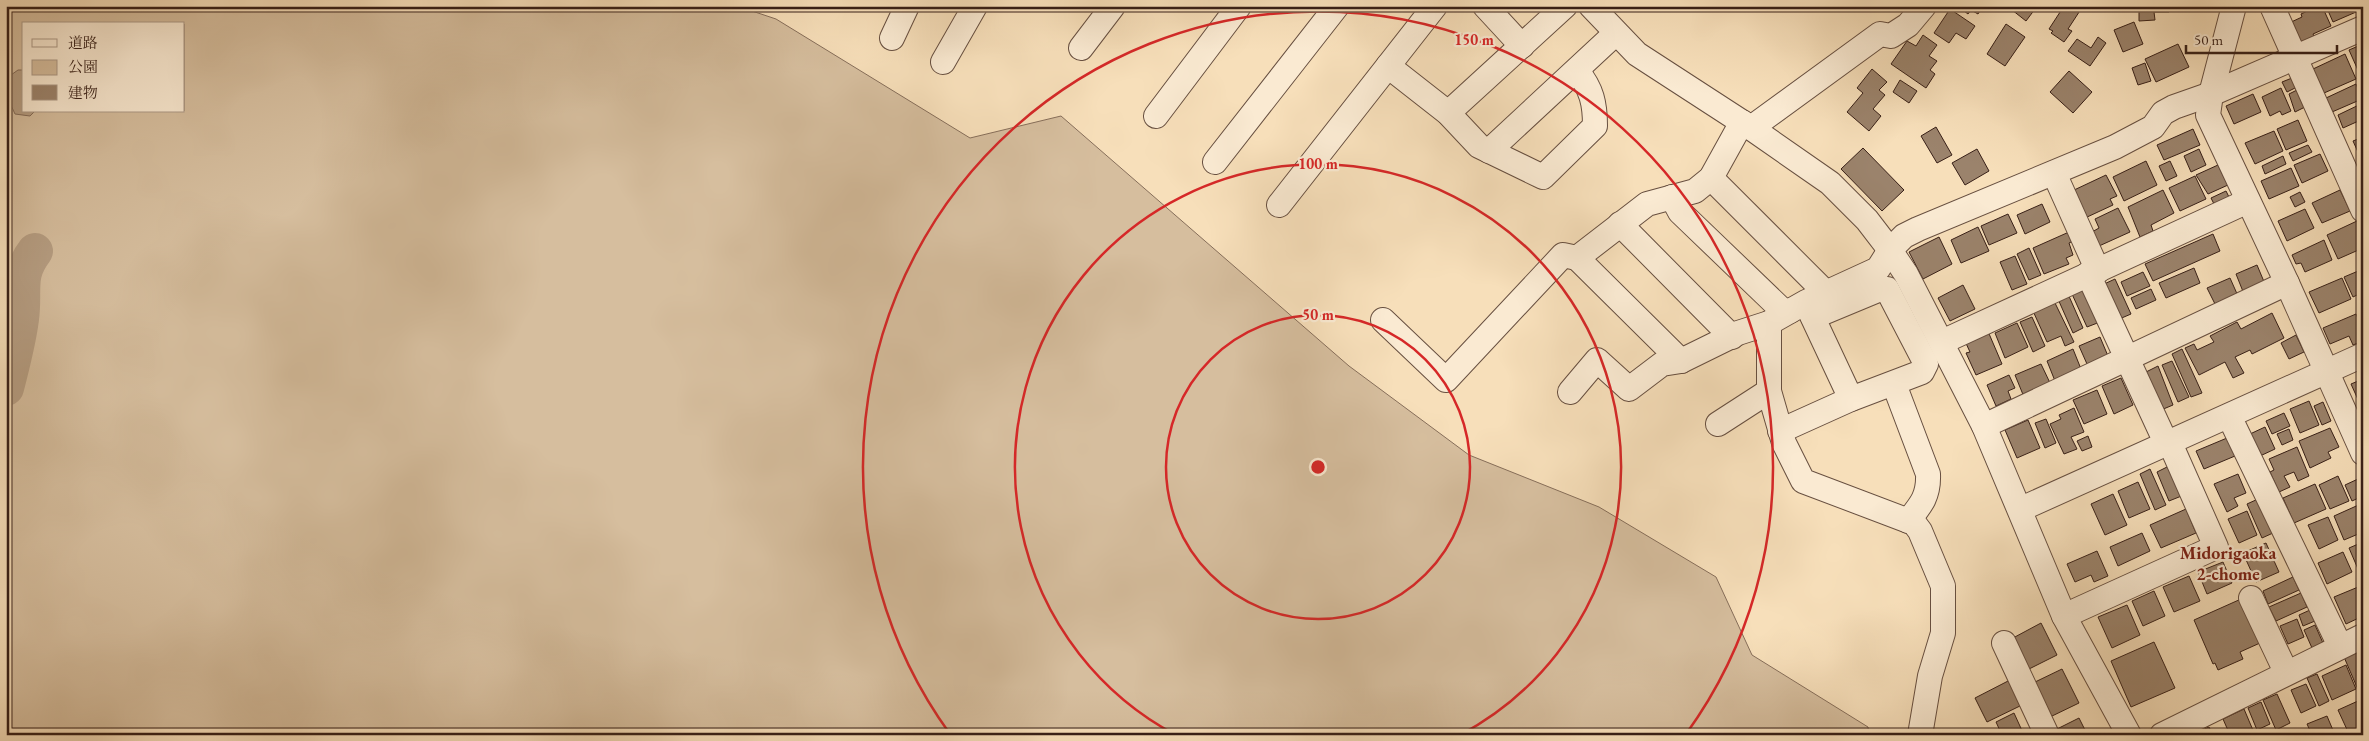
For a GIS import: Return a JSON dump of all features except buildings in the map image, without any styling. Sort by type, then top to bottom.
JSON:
[{"type":"street","points":[[892,38],[908,6]]},
{"type":"street","points":[[943,62],[974,6]]},
{"type":"street","points":[[1081,48],[1113,6]]},
{"type":"street","points":[[1156,116],[1239,6]]},
{"type":"street","points":[[1215,162],[1336,6]]},
{"type":"street","points":[[1279,205],[1435,6]]},
{"type":"street","points":[[1485,6],[1522,46]]},
{"type":"street","points":[[1448,113],[1565,6]]},
{"type":"street","points":[[1591,6],[1616,34],[1654,65],[1747,125],[1830,183],[1867,220],[1890,250],[1906,274],[1984,426],[2021,509],[2064,616],[2129,735]]},
{"type":"street","points":[[1577,258],[1647,204],[1695,191],[1711,178],[1747,125],[1880,34],[1891,36],[1908,25],[1924,6]]},
{"type":"street","points":[[2234,6],[2208,115],[2287,283],[2363,454]]},
{"type":"street","points":[[2272,6],[2363,210]]},
{"type":"street","points":[[1570,392],[1597,360],[1629,389],[1662,364],[1681,361],[1732,337],[1809,306],[1878,270],[1890,250],[1904,236],[1918,229],[2115,147],[2153,127],[2163,113],[2174,107],[2212,94],[2363,28]]},
{"type":"street","points":[[1489,152],[1616,34]]},
{"type":"street","points":[[1388,66],[1448,113],[1479,146],[1542,177],[1594,126],[1595,103],[1584,79],[1577,71]]},
{"type":"street","points":[[2054,173],[2127,358],[2216,547],[2064,616]]},
{"type":"street","points":[[1711,178],[1809,306],[1852,399]]},
{"type":"street","points":[[1672,197],[1680,212],[1782,310],[1887,289],[1926,364],[1922,372],[1852,399],[1780,431]]},
{"type":"street","points":[[1942,342],[2248,201]]},
{"type":"street","points":[[1620,224],[1732,337]]},
{"type":"street","points":[[1383,320],[1446,380],[1562,255],[1577,258],[1681,361]]},
{"type":"street","points":[[1984,426],[2287,283]]},
{"type":"street","points":[[1769,323],[1769,391],[1780,431],[1803,481],[1914,523],[1920,531],[1943,586],[1943,632],[1930,676],[1920,735]]},
{"type":"street","points":[[2021,509],[2363,355]]},
{"type":"street","points":[[1894,384],[1928,474],[1925,500],[1908,521]]},
{"type":"street","points":[[1718,424],[1769,391]]},
{"type":"street","points":[[2229,416],[2340,646]]},
{"type":"street","points":[[2251,598],[2286,672]]},
{"type":"street","points":[[2162,735],[2286,672],[2363,636]]},
{"type":"street","points":[[2004,643],[2047,735]]},
{"type":"green space","points":[[6,6],[737,6],[776,19],[970,138],[1061,116],[1349,366],[1469,455],[1599,507],[1716,577],[1752,655],[1868,727],[1869,735],[6,735]]},
{"type":"shaded area","points":[[18,70],[22,70],[22,112],[34,112],[30,116],[15,114],[9,101],[11,75]]},
{"type":"waterway","points":[[6,388],[20,328],[23,276],[25,268],[35,251]]},
{"type":"district","name":"Midorigaoka 2-chome","points":[[2228,563]]}]
